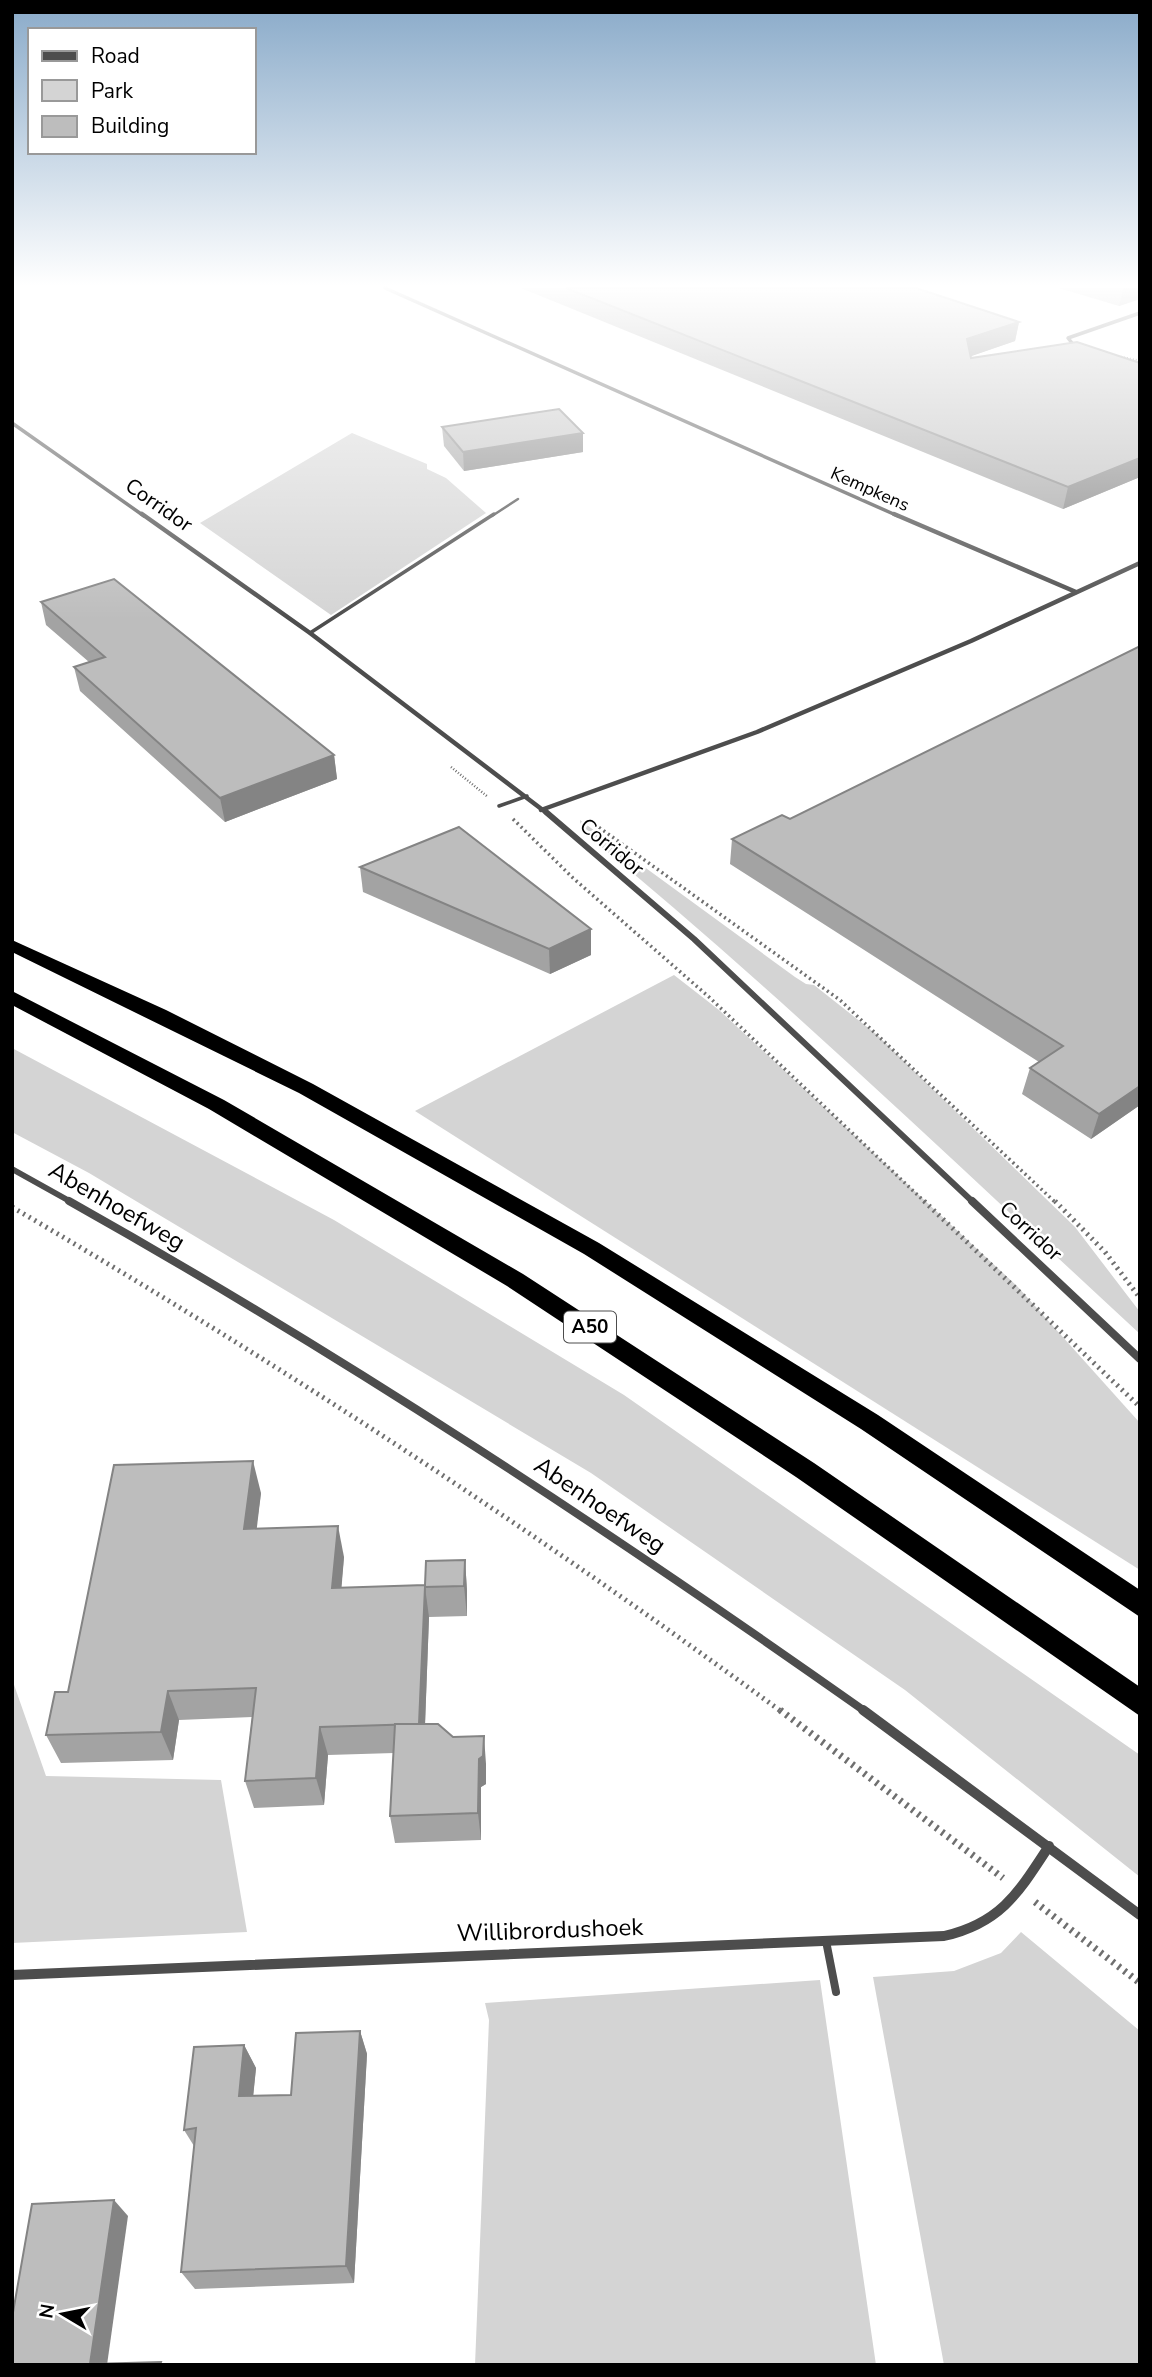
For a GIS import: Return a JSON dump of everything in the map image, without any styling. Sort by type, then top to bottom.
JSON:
[{"type":"highway","points":[[12,945],[99,984],[257,1064],[459,1173],[652,1285],[846,1408],[1140,1605]]},
{"type":"highway","name":"A50","points":[[12,997],[364,1187],[634,1354],[963,1577],[1140,1703]]},
{"type":"street","name":"Kempkens","points":[[634,399],[981,553],[1076,592]]},
{"type":"street","name":"Corridor","points":[[12,423],[310,633],[527,796],[694,939],[1140,1359]]},
{"type":"street","points":[[541,810],[757,732],[971,641],[1140,563]]},
{"type":"street","name":"Abenhoefweg","points":[[12,1169],[216,1285],[437,1420],[661,1569],[1049,1846],[1140,1915]]},
{"type":"street","name":"Willibrordushoek","points":[[12,1975],[944,1936],[976,1928],[1000,1915],[1049,1846]]},
{"type":"lane","points":[[310,633],[517,499]]},
{"type":"lane","points":[[499,806],[527,796]]},
{"type":"lane","points":[[826,1941],[836,1992]]},
{"type":"path","points":[[449,765],[499,806],[573,878],[769,1054],[1140,1408]]},
{"type":"path","name":"Corridor","points":[[564,803],[840,1000],[875,1030],[1080,1225],[1105,1252],[1140,1298]]},
{"type":"path","points":[[12,1208],[311,1389],[439,1472],[722,1668],[994,1871]]},
{"type":"path","points":[[1044,1909],[1140,1983]]},
{"type":"green space","points":[[352,433],[427,464],[427,469],[446,478],[486,513],[331,615],[200,523]]},
{"type":"green space","points":[[580,820],[795,977],[806,984],[814,985],[876,1034],[1075,1227],[1140,1312],[1140,1334],[795,1015],[581,830]]},
{"type":"green space","points":[[674,975],[719,1010],[1017,1286],[1140,1423],[1140,1570],[415,1111]]},
{"type":"green space","points":[[12,1048],[334,1220],[624,1395],[1140,1755],[1140,1877],[905,1690],[591,1473],[89,1173],[12,1132]]},
{"type":"green space","points":[[12,1679],[46,1776],[221,1780],[247,1932],[12,1943]]},
{"type":"green space","points":[[1021,1932],[1140,2031],[1140,2365],[944,2365],[873,1977],[954,1971],[1001,1953]]},
{"type":"green space","points":[[820,1980],[876,2365],[475,2365],[489,2020],[485,2003]]},
{"type":"building","points":[[846,399],[1140,399],[1140,458],[1068,487]]},
{"type":"building","points":[[559,409],[583,433],[463,452],[442,427]]},
{"type":"building","points":[[114,579],[334,755],[220,798],[74,667],[105,657],[41,602]]},
{"type":"building","points":[[1140,646],[1140,1086],[1099,1114],[1030,1068],[1063,1046],[732,839],[782,815],[790,819]]},
{"type":"building","points":[[459,827],[591,929],[549,949],[360,867]]},
{"type":"building","points":[[253,1461],[244,1529],[338,1526],[332,1588],[425,1585],[426,1561],[465,1560],[464,1586],[425,1587],[419,1724],[320,1727],[316,1778],[245,1781],[256,1688],[168,1691],[161,1732],[46,1735],[55,1692],[68,1692],[114,1465]]},
{"type":"building","points":[[395,1724],[438,1724],[453,1737],[484,1736],[483,1756],[479,1759],[478,1813],[390,1816]]},
{"type":"building","points":[[360,2031],[346,2266],[181,2272],[196,2128],[184,2130],[194,2047],[244,2045],[239,2096],[291,2095],[296,2033]]},
{"type":"building","points":[[114,2200],[90,2364],[161,2362],[160,2365],[12,2365],[12,2318],[32,2204]]}]
